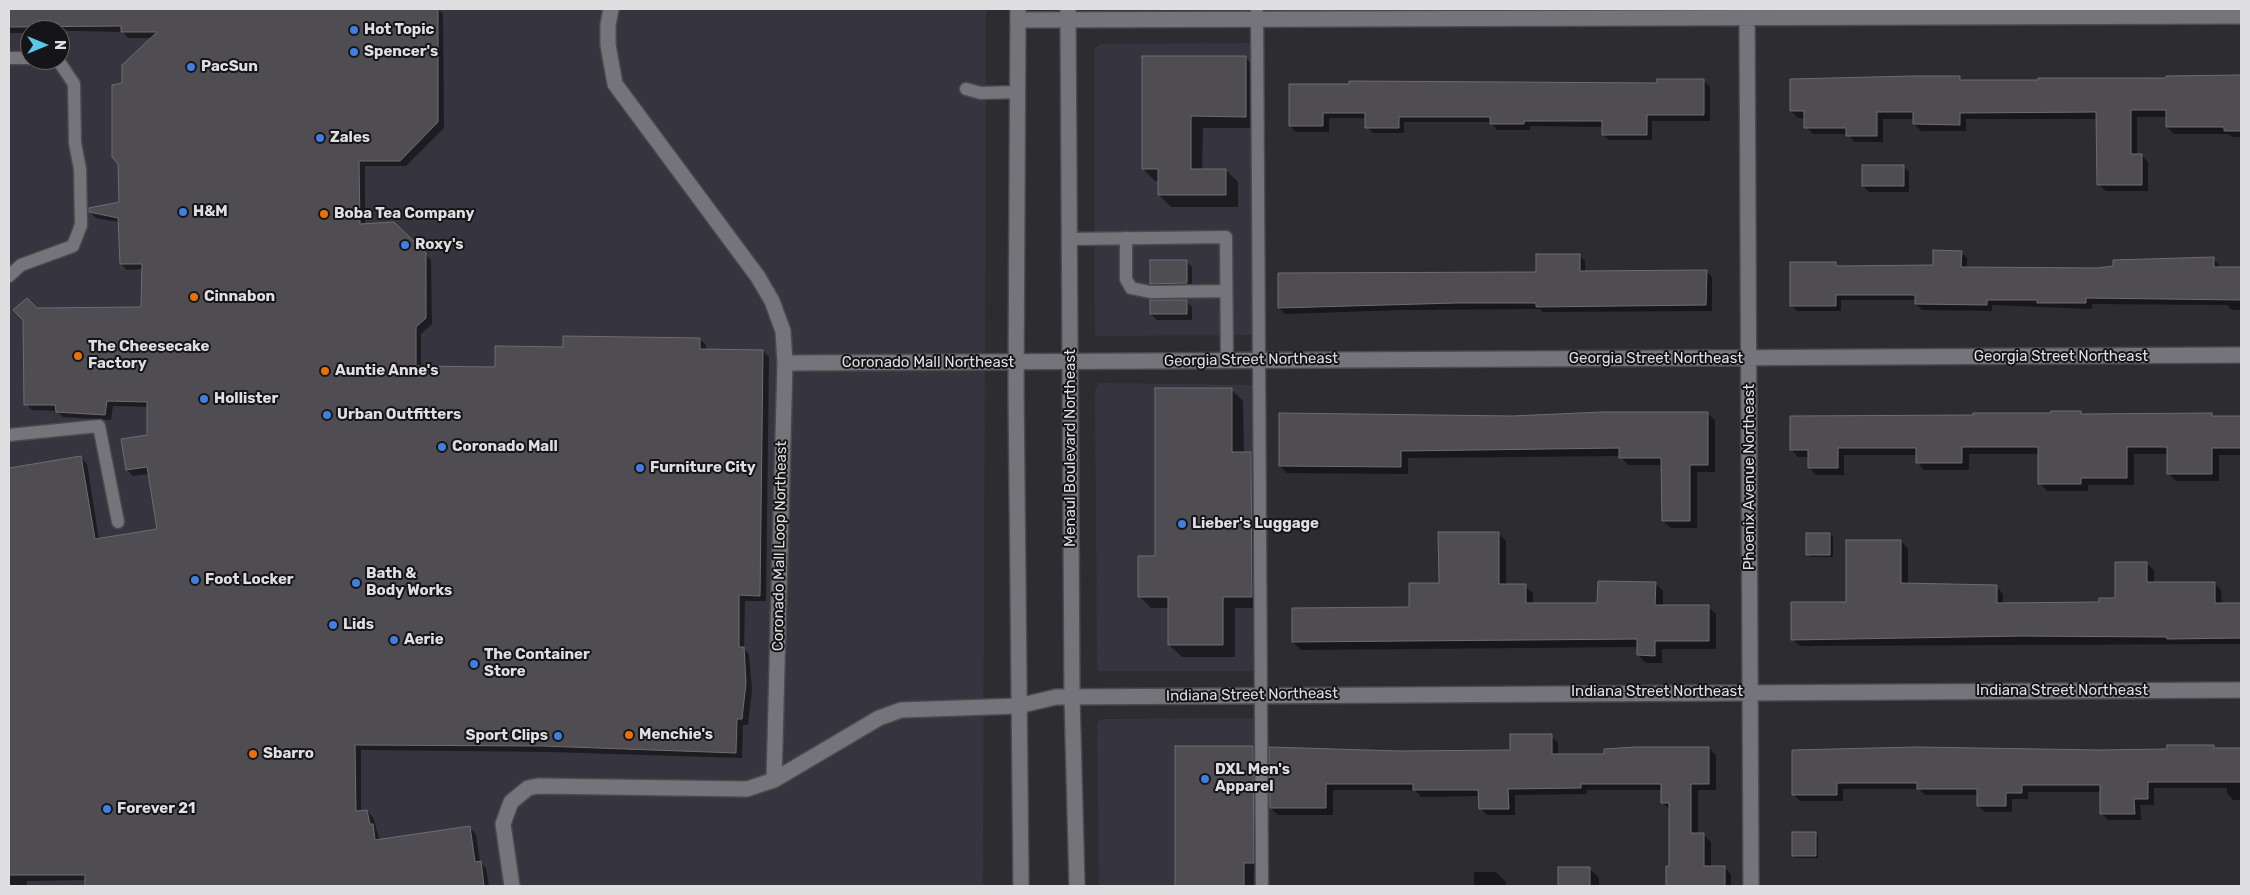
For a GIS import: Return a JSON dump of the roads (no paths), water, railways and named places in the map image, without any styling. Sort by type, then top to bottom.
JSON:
[{"type":"street","name":"Coronado Mall Loop Northeast","points":[[611,9],[608,25],[608,45],[615,84],[762,283],[772,301],[781,324],[785,363],[774,780]]},
{"type":"street","points":[[1021,886],[1016,363],[1018,15],[1747,13],[2241,16]]},
{"type":"street","name":"Phoenix Avenue Northeast","points":[[1747,13],[1751,886]]},
{"type":"street","name":"Menaul Boulevard Northeast","points":[[1068,14],[1072,697],[1077,886]]},
{"type":"street","name":"Georgia Street Northeast","points":[[1071,363],[1260,359],[1749,359],[2241,355]]},
{"type":"street","name":"Coronado Mall Northeast","points":[[785,363],[1071,363]]},
{"type":"street","name":"Indiana Street Northeast","points":[[1072,697],[2241,690]]},
{"type":"street","points":[[512,886],[504,824],[511,802],[528,788],[538,786],[747,789],[774,780],[890,714],[926,708],[1018,706],[1043,698],[1072,697]]},
{"type":"lane","points":[[1257,14],[1263,695],[1262,886]]},
{"type":"lane","points":[[9,276],[21,266],[74,246],[82,226],[80,169],[75,143],[74,84],[64,70]]},
{"type":"lane","points":[[966,89],[981,93],[1018,92]]},
{"type":"lane","points":[[1070,239],[1226,237],[1227,360]]},
{"type":"lane","points":[[1126,238],[1126,279],[1131,288],[1150,292],[1226,291]]},
{"type":"lane","points":[[9,435],[99,426],[118,522]]},
{"type":"place","name":"Hot Topic","points":[[354,30]]},
{"type":"place","name":"Spencer's","points":[[354,52]]},
{"type":"place","name":"PacSun","points":[[191,67]]},
{"type":"place","name":"Zales","points":[[320,138]]},
{"type":"place","name":"H&M","points":[[183,212]]},
{"type":"place","name":"Boba Tea Company","points":[[324,214]]},
{"type":"place","name":"Roxy's","points":[[405,245]]},
{"type":"place","name":"Cinnabon","points":[[194,297]]},
{"type":"place","name":"The Cheesecake Factory","points":[[78,356]]},
{"type":"place","name":"Auntie Anne's","points":[[325,371]]},
{"type":"place","name":"Hollister","points":[[204,399]]},
{"type":"place","name":"Urban Outfitters","points":[[327,415]]},
{"type":"place","name":"Coronado Mall","points":[[442,447]]},
{"type":"place","name":"Furniture City","points":[[640,468]]},
{"type":"place","name":"Lieber's Luggage","points":[[1182,524]]},
{"type":"place","name":"Foot Locker","points":[[195,580]]},
{"type":"place","name":"Bath & Body Works","points":[[356,583]]},
{"type":"place","name":"Lids","points":[[333,625]]},
{"type":"place","name":"Aerie","points":[[394,640]]},
{"type":"place","name":"The Container Store","points":[[474,664]]},
{"type":"place","name":"Menchie's","points":[[629,735]]},
{"type":"place","name":"Sport Clips","points":[[558,736]]},
{"type":"place","name":"Sbarro","points":[[253,754]]},
{"type":"place","name":"DXL Men's Apparel","points":[[1205,779]]},
{"type":"place","name":"Forever 21","points":[[107,809]]}]
